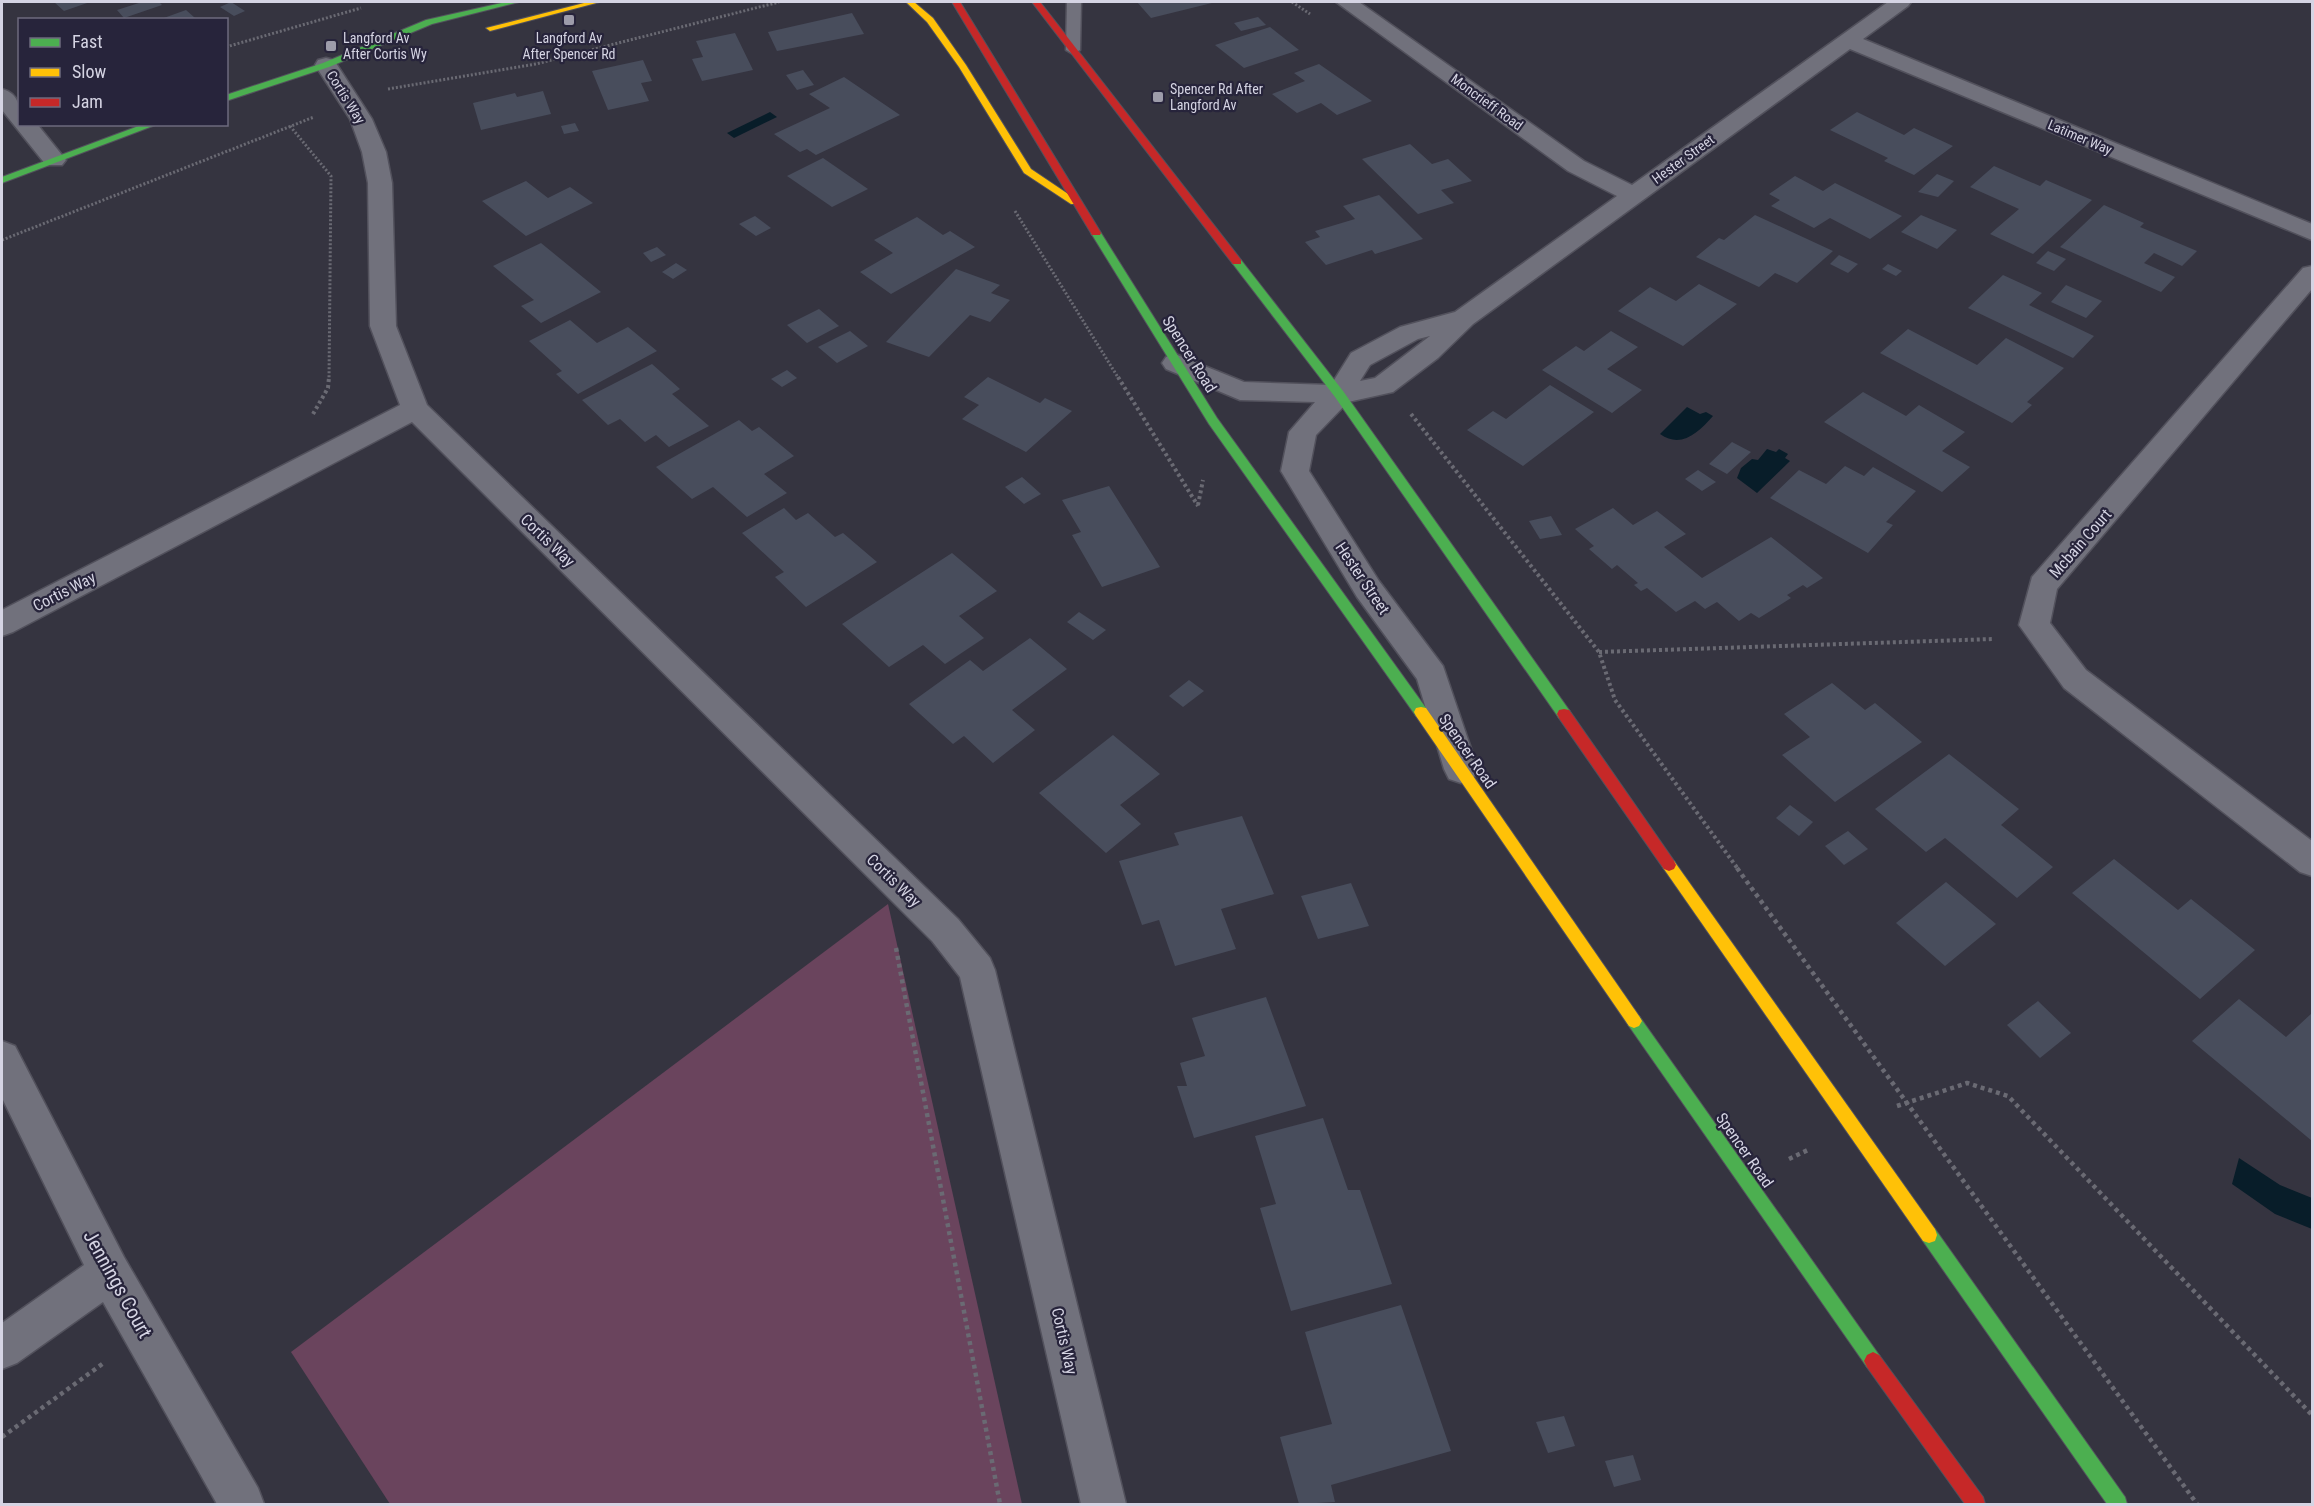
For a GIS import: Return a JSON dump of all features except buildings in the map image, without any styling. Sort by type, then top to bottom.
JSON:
[{"type":"main road","points":[[228,97],[326,65],[429,22],[515,2]]},
{"type":"main road","points":[[475,32],[596,2]]},
{"type":"main road","points":[[910,2],[930,20],[963,67],[1027,171],[1083,208]]},
{"type":"main road","name":"Spencer Road","points":[[956,2],[1175,363],[1213,421],[1461,770],[1745,1182],[1976,1504]]},
{"type":"main road","points":[[1036,2],[1339,394],[2118,1504]]},
{"type":"main road","points":[[326,65],[395,51]]},
{"type":"main road","points":[[2,180],[148,126]]},
{"type":"street","name":"Moncrieff Road","points":[[1346,2],[1576,166],[1633,195]]},
{"type":"street","name":"Hester Street","points":[[1175,363],[1240,391],[1339,394],[1383,386],[1429,352],[1464,318],[1901,2]]},
{"type":"street","name":"Latimer Way","points":[[1847,40],[2313,233]]},
{"type":"street","name":"Cortis Way","points":[[326,65],[361,119],[374,152],[380,183],[383,326],[415,409],[945,930],[978,970],[1104,1504]]},
{"type":"street","points":[[2,96],[18,116]]},
{"type":"street","points":[[27,126],[54,160]]},
{"type":"street","name":"Mcbain Court","points":[[2034,625],[2043,585],[2313,274]]},
{"type":"street","name":"Hester Street","points":[[1339,394],[1303,432],[1295,471],[1368,589],[1432,675],[1461,770]]},
{"type":"street","name":"Cortis Way","points":[[2,624],[415,409]]},
{"type":"street","points":[[2034,625],[2075,679],[2313,861]]},
{"type":"street","name":"Jennings Court","points":[[2,1059],[109,1272],[242,1504]]},
{"type":"street","points":[[2,1348],[109,1272]]},
{"type":"lane","points":[[1073,50],[1074,2]]},
{"type":"path","points":[[387,90],[437,84],[653,37],[779,2]]},
{"type":"path","points":[[1292,2],[1317,19]]},
{"type":"path","points":[[228,46],[361,8]]},
{"type":"path","points":[[2,240],[321,114]]},
{"type":"path","points":[[290,126],[331,176],[329,377],[328,388],[311,417],[310,432],[334,451]]},
{"type":"path","points":[[1011,205],[1198,506]]},
{"type":"path","points":[[2034,625],[1989,641],[1599,652],[1615,700],[2197,1504]]},
{"type":"path","points":[[896,946],[1000,1504]]},
{"type":"path","points":[[1906,1102],[1968,1083],[2008,1096],[2313,1415]]},
{"type":"path","points":[[1779,1164],[1822,1143]]},
{"type":"path","points":[[2,1437],[145,1333]]},
{"type":"shaded area","points":[[888,904],[1022,1504],[390,1504],[291,1352]]},
{"type":"water","points":[[770,112],[777,117],[734,138],[727,133]]},
{"type":"water","points":[[1687,407],[1700,414],[1706,412],[1713,416],[1689,437],[1675,440],[1660,434]]},
{"type":"water","points":[[1767,449],[1776,452],[1779,449],[1788,454],[1785,458],[1790,461],[1757,493],[1737,478],[1741,468],[1752,459],[1758,460]]},
{"type":"water","points":[[2239,1158],[2280,1185],[2312,1198],[2312,1229],[2275,1214],[2232,1184]]},
{"type":"traffic: fast","points":[[228,97],[326,65],[429,22],[515,2]]},
{"type":"traffic: fast","points":[[2,180],[149,126]]},
{"type":"traffic: fast","points":[[1096,233],[1213,421],[1421,712]]},
{"type":"traffic: fast","points":[[1237,262],[1339,394],[1564,714]]},
{"type":"traffic: fast","points":[[1634,1021],[1873,1361]]},
{"type":"traffic: fast","points":[[1929,1235],[2118,1504]]},
{"type":"traffic: slow","points":[[490,28],[596,2]]},
{"type":"traffic: slow","points":[[910,2],[930,20],[963,67],[1027,171],[1074,202]]},
{"type":"traffic: slow","points":[[1421,712],[1634,1021]]},
{"type":"traffic: slow","points":[[1669,865],[1929,1235]]},
{"type":"traffic: jam","points":[[956,2],[1096,233]]},
{"type":"traffic: jam","points":[[1036,2],[1237,262]]},
{"type":"traffic: jam","points":[[1564,714],[1669,865]]},
{"type":"traffic: jam","points":[[1873,1361],[1976,1504]]},
{"type":"place","name":"Langford Av After Spencer Rd","points":[[569,20]]},
{"type":"place","name":"Langford Av After Cortis Wy","points":[[331,46]]},
{"type":"place","name":"Spencer Rd After Langford Av","points":[[1158,97]]}]
